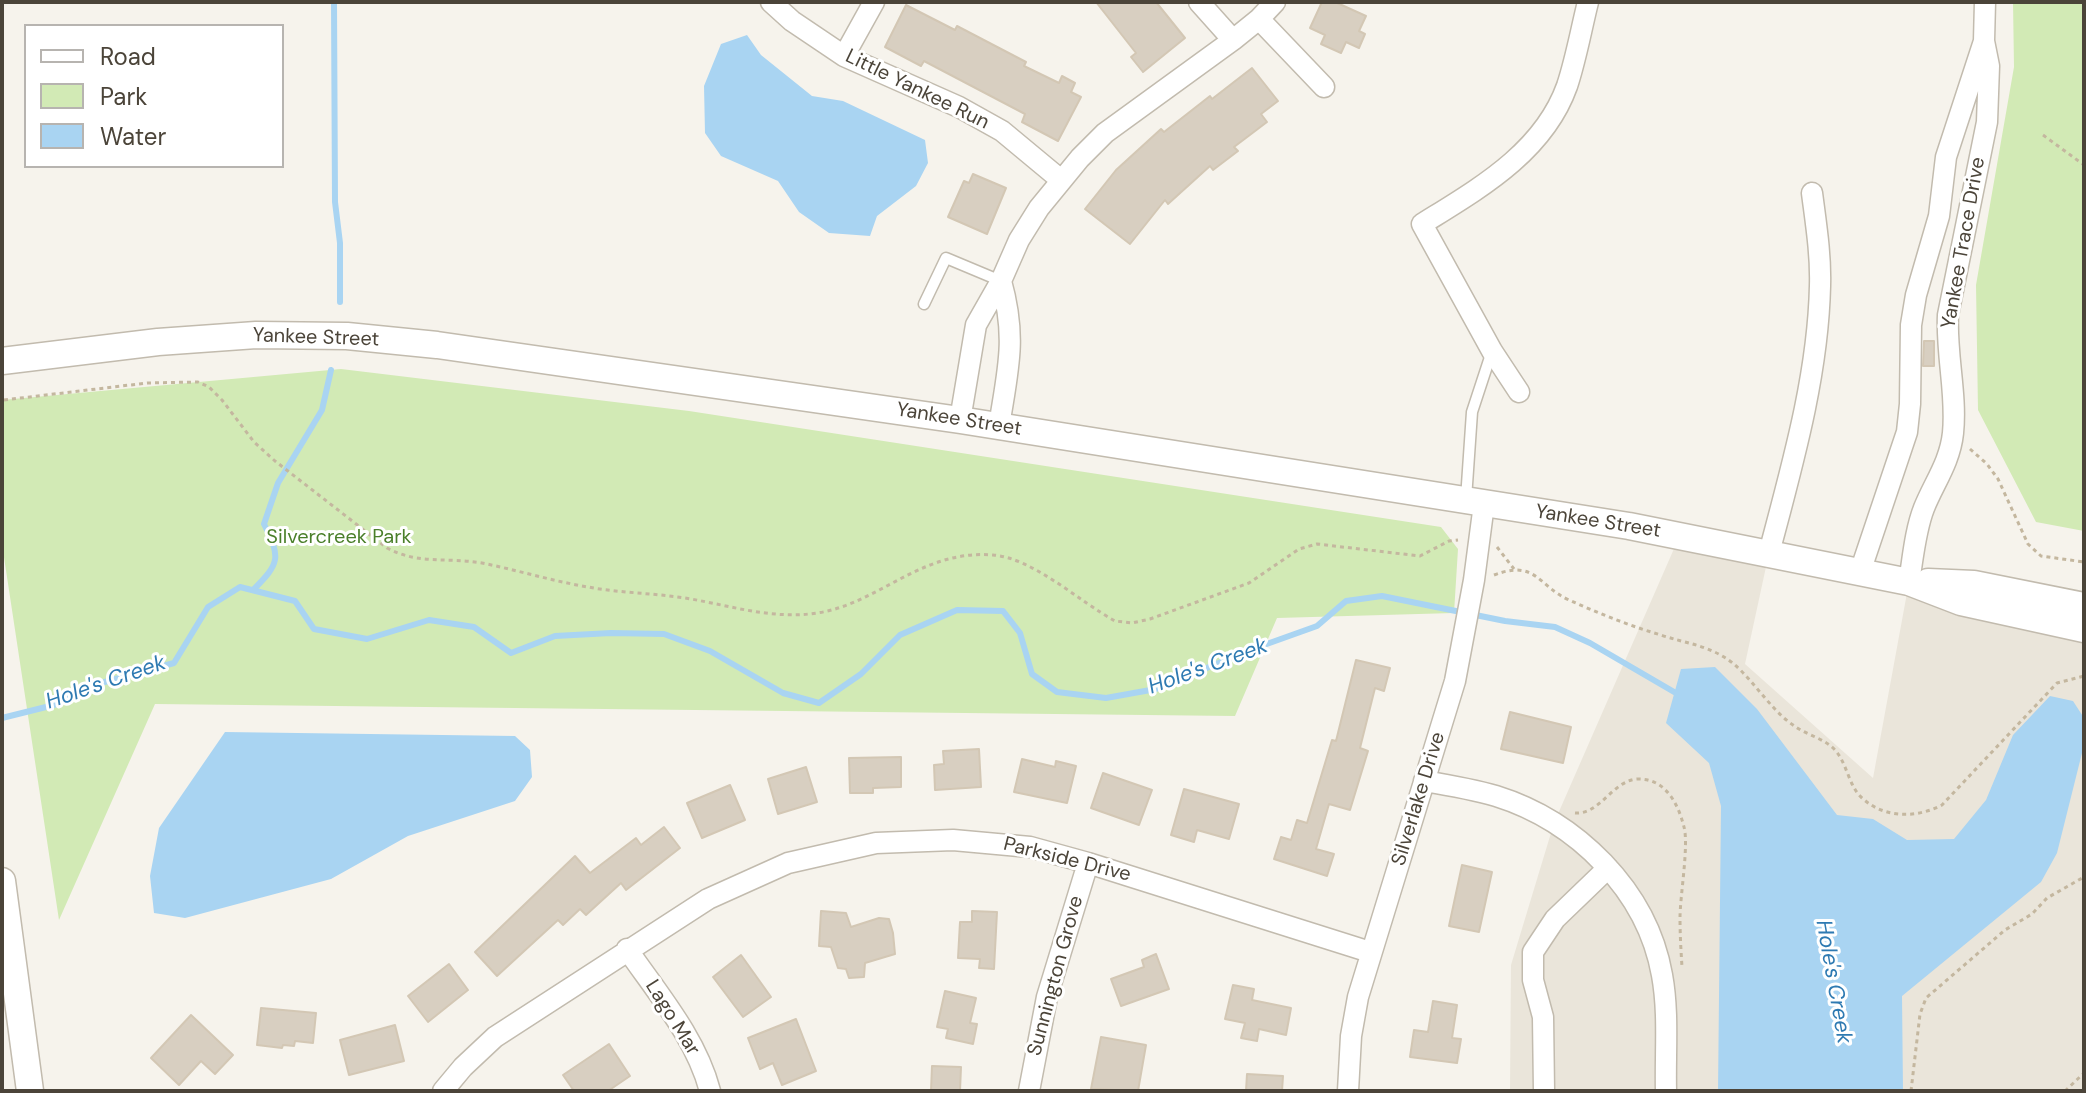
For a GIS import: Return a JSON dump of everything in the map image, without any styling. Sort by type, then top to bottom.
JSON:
[{"type":"street","name":"Little Yankee Run","points":[[771,2],[792,21],[844,56],[1002,131],[1061,180]]},
{"type":"street","points":[[844,56],[874,2]]},
{"type":"street","points":[[1199,2],[1233,40]]},
{"type":"street","points":[[960,420],[976,325],[1001,281],[1019,240],[1061,180],[1105,133],[1233,40],[1275,2]]},
{"type":"street","points":[[1519,392],[1492,351],[1422,224],[1479,188],[1519,157],[1546,126],[1566,87],[1588,2]]},
{"type":"street","name":"Yankee Trace Drive","points":[[1909,582],[1924,508],[1949,455],[1953,434],[1948,315],[1987,122],[1989,66],[1984,41],[1985,2]]},
{"type":"street","points":[[1259,19],[1324,87]]},
{"type":"street","name":"Yankee Trace Drive","points":[[1860,572],[1907,432],[1911,325],[1916,295],[1939,216],[1946,157],[1984,41]]},
{"type":"street","points":[[1769,553],[1803,418],[1817,336],[1820,284],[1812,193]]},
{"type":"street","points":[[999,426],[1012,344],[1010,314],[1001,281]]},
{"type":"street","name":"Yankee Street","points":[[2,361],[214,337],[347,336],[437,345],[960,420],[1629,526],[1909,582],[1961,602],[2084,629]]},
{"type":"street","name":"Silverlake Drive","points":[[1348,1091],[1351,1036],[1358,997],[1455,681],[1479,544],[1475,503]]},
{"type":"street","name":"Yankee Street","points":[[1909,582],[1974,584],[2084,606]]},
{"type":"street","points":[[1424,781],[1498,797],[1527,808],[1576,839],[1625,888],[1645,922],[1662,974],[1666,1091]]},
{"type":"street","name":"Parkside Drive","points":[[443,1091],[495,1037],[708,899],[788,863],[837,850],[914,839],[980,841],[1030,847],[1370,952]]},
{"type":"street","name":"Sunnington Grove","points":[[1029,1091],[1047,997],[1088,863]]},
{"type":"street","points":[[1544,1091],[1543,1017],[1533,980],[1533,952],[1555,919],[1608,868]]},
{"type":"street","points":[[2,881],[30,1091]]},
{"type":"street","name":"Lago Mar","points":[[627,949],[683,1030],[696,1053],[710,1091]]},
{"type":"lane","points":[[924,304],[946,258],[1001,281]]},
{"type":"lane","points":[[1475,503],[1472,412],[1492,351]]},
{"type":"path","points":[[2043,135],[2084,165]]},
{"type":"path","points":[[4,400],[147,383],[198,382],[215,393],[254,442],[275,461],[387,548],[406,558],[485,563],[592,588],[687,599],[761,614],[818,613],[845,605],[910,572],[970,555],[996,555],[1027,565],[1115,621],[1132,623],[1249,583],[1299,549],[1317,544],[1420,556],[1455,539],[1498,547],[1514,569]]},
{"type":"path","points":[[1968,448],[1987,464],[1998,479],[2020,528],[2041,556],[2084,562]]},
{"type":"path","points":[[1493,575],[1514,569],[1534,573],[1567,599],[1661,636],[1699,643],[1728,659],[1794,726],[1820,738],[1835,750],[1861,797],[1881,809],[1904,815],[1924,814],[1942,805],[2039,698],[2057,683],[2084,676]]},
{"type":"path","points":[[1911,1091],[1920,1014],[1926,998],[2005,930],[2032,914],[2047,898],[2084,877]]},
{"type":"path","points":[[2065,1091],[2084,1073]]},
{"type":"shaded area","points":[[1680,535],[1769,553],[1745,664],[1873,778],[1909,582],[2084,629],[2084,1091],[1510,1091],[1511,965],[1554,823]]},
{"type":"green space","points":[[2013,2],[2084,2],[2084,531],[2036,522],[1978,410],[1976,285],[2014,67]]},
{"type":"green space","name":"Silvercreek Park","points":[[341,369],[689,411],[1441,527],[1458,549],[1454,613],[1277,618],[1235,716],[155,704],[59,920],[2,544],[2,400]]},
{"type":"water","points":[[747,35],[761,55],[812,96],[843,101],[925,140],[928,163],[916,186],[877,216],[870,236],[829,233],[799,212],[778,181],[721,156],[705,133],[704,86],[721,44]]},
{"type":"water","points":[[1715,667],[1757,709],[1837,815],[1873,819],[1907,840],[1954,839],[1986,800],[2013,735],[2050,696],[2073,701],[2084,718],[2084,745],[2057,853],[2041,882],[1902,996],[1903,1091],[1718,1091],[1721,806],[1709,763],[1666,723],[1681,669]]},
{"type":"water","points":[[225,732],[515,736],[530,750],[532,777],[515,801],[408,836],[331,879],[185,918],[154,913],[150,876],[159,828]]},
{"type":"building","points":[[1096,2],[1156,2],[1185,38],[1143,72],[1131,57],[1136,53]]},
{"type":"building","points":[[1322,2],[1335,2],[1366,16],[1359,31],[1365,34],[1359,48],[1346,42],[1341,53],[1321,44],[1325,35],[1310,28]]},
{"type":"building","points":[[906,5],[955,30],[957,26],[1059,83],[1062,76],[1075,83],[1071,92],[1081,97],[1058,141],[1022,122],[1025,114],[924,61],[921,66],[885,47]]},
{"type":"building","points":[[1252,68],[1278,101],[1261,114],[1267,122],[1234,147],[1238,151],[1213,170],[1210,166],[1168,204],[1165,200],[1130,244],[1085,209],[1116,170],[1161,129],[1164,132]]},
{"type":"building","points":[[973,174],[1006,188],[987,234],[948,217],[964,181],[969,183]]},
{"type":"building","points":[[1924,341],[1934,341],[1934,366],[1923,366]]},
{"type":"building","points":[[1356,660],[1390,668],[1384,691],[1375,688],[1360,748],[1368,751],[1350,810],[1329,804],[1316,849],[1334,854],[1327,876],[1274,859],[1281,837],[1291,840],[1297,820],[1307,823],[1332,740],[1336,741]]},
{"type":"building","points":[[1510,712],[1571,727],[1563,763],[1501,749]]},
{"type":"building","points":[[979,749],[981,787],[935,790],[934,765],[944,764],[943,751]]},
{"type":"building","points":[[901,757],[901,787],[873,788],[873,793],[850,793],[849,758]]},
{"type":"building","points":[[1022,759],[1055,767],[1056,761],[1076,766],[1067,803],[1014,792]]},
{"type":"building","points":[[806,767],[817,802],[778,814],[768,779]]},
{"type":"building","points":[[1103,773],[1152,790],[1139,825],[1091,808]]},
{"type":"building","points":[[730,785],[745,820],[702,838],[687,803]]},
{"type":"building","points":[[1184,789],[1239,804],[1229,839],[1197,830],[1194,842],[1171,835]]},
{"type":"building","points":[[664,827],[680,848],[626,890],[621,883],[586,915],[580,909],[563,925],[558,920],[497,976],[475,952],[575,856],[590,873],[636,838],[641,845]]},
{"type":"building","points":[[1462,865],[1492,872],[1479,932],[1449,926]]},
{"type":"building","points":[[821,911],[846,913],[851,927],[879,918],[889,919],[895,954],[865,963],[864,977],[849,978],[846,969],[838,968],[831,947],[819,946]]},
{"type":"building","points":[[972,911],[997,912],[994,969],[979,968],[980,959],[958,958],[960,922],[972,922]]},
{"type":"building","points":[[1156,954],[1169,989],[1121,1006],[1111,979],[1144,967],[1142,960]]},
{"type":"building","points":[[741,955],[771,997],[743,1017],[713,977]]},
{"type":"building","points":[[449,964],[468,990],[428,1022],[408,996]]},
{"type":"building","points":[[1233,985],[1254,989],[1252,1000],[1291,1008],[1286,1035],[1259,1029],[1257,1041],[1241,1038],[1245,1023],[1225,1019]]},
{"type":"building","points":[[945,991],[976,998],[970,1023],[977,1024],[973,1044],[946,1038],[948,1029],[937,1027]]},
{"type":"building","points":[[1433,1001],[1457,1005],[1452,1038],[1461,1039],[1457,1063],[1410,1057],[1414,1030],[1428,1032]]},
{"type":"building","points":[[261,1008],[316,1013],[313,1043],[295,1041],[294,1046],[283,1045],[282,1048],[257,1045]]},
{"type":"building","points":[[191,1015],[233,1055],[215,1074],[201,1061],[179,1085],[151,1058]]},
{"type":"building","points":[[796,1019],[816,1071],[782,1085],[773,1063],[760,1069],[748,1038]]},
{"type":"building","points":[[395,1025],[404,1061],[349,1075],[340,1040]]},
{"type":"building","points":[[1101,1037],[1146,1045],[1138,1091],[1091,1089]]},
{"type":"building","points":[[609,1044],[630,1076],[608,1091],[574,1091],[563,1075]]},
{"type":"building","points":[[932,1066],[961,1067],[960,1091],[931,1091]]},
{"type":"building","points":[[1247,1074],[1283,1076],[1282,1091],[1246,1091]]},
{"type":"waterway","points":[[334,2],[335,202],[340,243],[340,302]]},
{"type":"waterway","points":[[253,590],[275,560],[273,545],[264,524],[278,483],[322,410],[331,370]]},
{"type":"waterway","name":"Hole's Creek","points":[[2,718],[54,705],[101,683],[174,663],[208,607],[240,587],[295,601],[314,629],[367,639],[429,620],[474,627],[511,653],[555,636],[664,634],[710,651],[783,693],[819,703],[861,674],[900,635],[957,610],[1003,611],[1020,633],[1032,674],[1057,692],[1106,698],[1156,689],[1317,626],[1346,601],[1382,596],[1505,621],[1555,627],[1590,643],[1681,696]]}]
